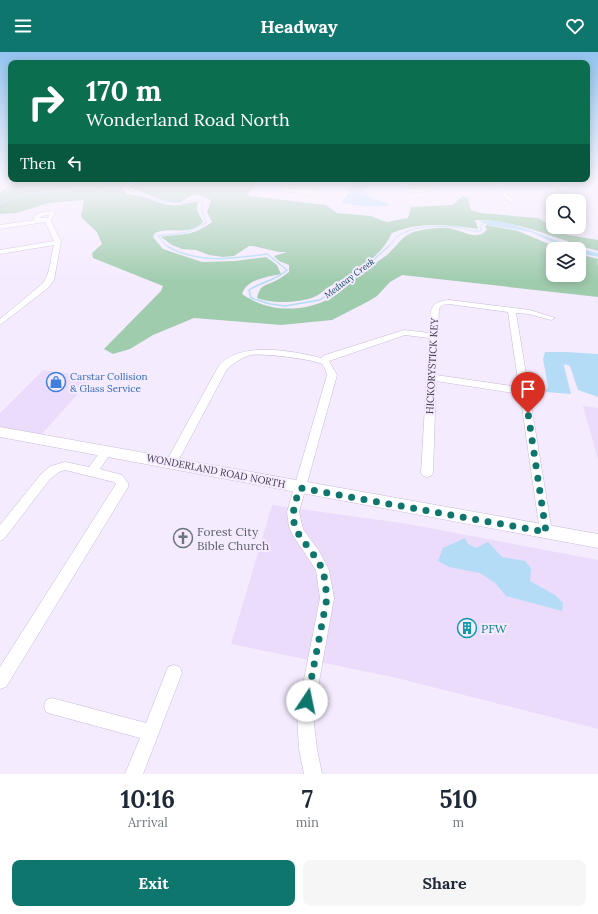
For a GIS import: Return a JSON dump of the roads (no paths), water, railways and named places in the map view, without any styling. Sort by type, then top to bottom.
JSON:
[{"type":"main road","name":"WONDERLAND ROAD NORTH","points":[[0,432],[172,462],[300,488],[598,541]]},
{"type":"street","points":[[39,221],[36,217],[38,215],[47,214]]},
{"type":"street","points":[[48,221],[50,220],[52,214]]},
{"type":"street","points":[[0,227],[48,221]]},
{"type":"street","points":[[0,323],[45,286],[51,278],[53,260],[58,242],[51,224],[48,221]]},
{"type":"street","points":[[0,252],[58,242]]},
{"type":"street","name":"HICKORYSTICK KEY","points":[[427,473],[435,308],[440,303],[449,302],[534,312],[551,318]]},
{"type":"street","points":[[0,310],[14,312]]},
{"type":"street","points":[[512,310],[546,532]]},
{"type":"street","points":[[323,362],[328,357],[404,332],[433,336]]},
{"type":"street","points":[[172,462],[223,367],[230,361],[242,355],[256,352],[323,362],[330,368],[332,374],[294,506],[293,520],[299,535],[319,562],[324,575],[327,598],[305,715],[308,749],[313,774]]},
{"type":"street","points":[[431,377],[524,390]]},
{"type":"street","points":[[92,472],[107,451]]},
{"type":"street","points":[[0,535],[46,476],[55,469],[65,466],[118,478],[122,483],[122,486],[0,681]]},
{"type":"street","points":[[134,774],[174,673]]},
{"type":"street","points":[[52,706],[151,733]]},
{"type":"water","points":[[489,220],[512,224],[560,242],[552,242],[531,232],[488,225],[479,221]]},
{"type":"water","points":[[586,250],[598,253],[598,257],[586,254]]},
{"type":"water","points":[[545,352],[598,354],[598,397],[578,390],[570,366],[565,364],[564,366],[571,394],[546,392],[545,391],[548,387],[543,359]]},
{"type":"water","points":[[465,538],[468,544],[476,548],[488,542],[502,557],[525,561],[531,568],[530,581],[555,595],[563,603],[562,611],[506,596],[495,583],[480,573],[449,567],[438,561],[443,548]]},
{"type":"waterway","name":"Medway Creek","points":[[167,246],[158,236],[188,232],[206,223],[203,214]]},
{"type":"waterway","name":"Medway Creek","points":[[388,246],[404,232],[420,228],[445,226],[481,231],[481,226],[484,223]]},
{"type":"waterway","name":"Medway Creek","points":[[167,246],[190,256],[203,258],[216,259],[267,254],[287,270],[279,276],[249,290],[251,298],[270,304],[285,306],[320,300],[370,263],[388,246]]},
{"type":"place","name":"Carstar Collision & Glass Service","points":[[56,382]]},
{"type":"place","name":"Forest City Bible Church","points":[[183,538]]},
{"type":"place","name":"PFW","points":[[467,628]]}]
